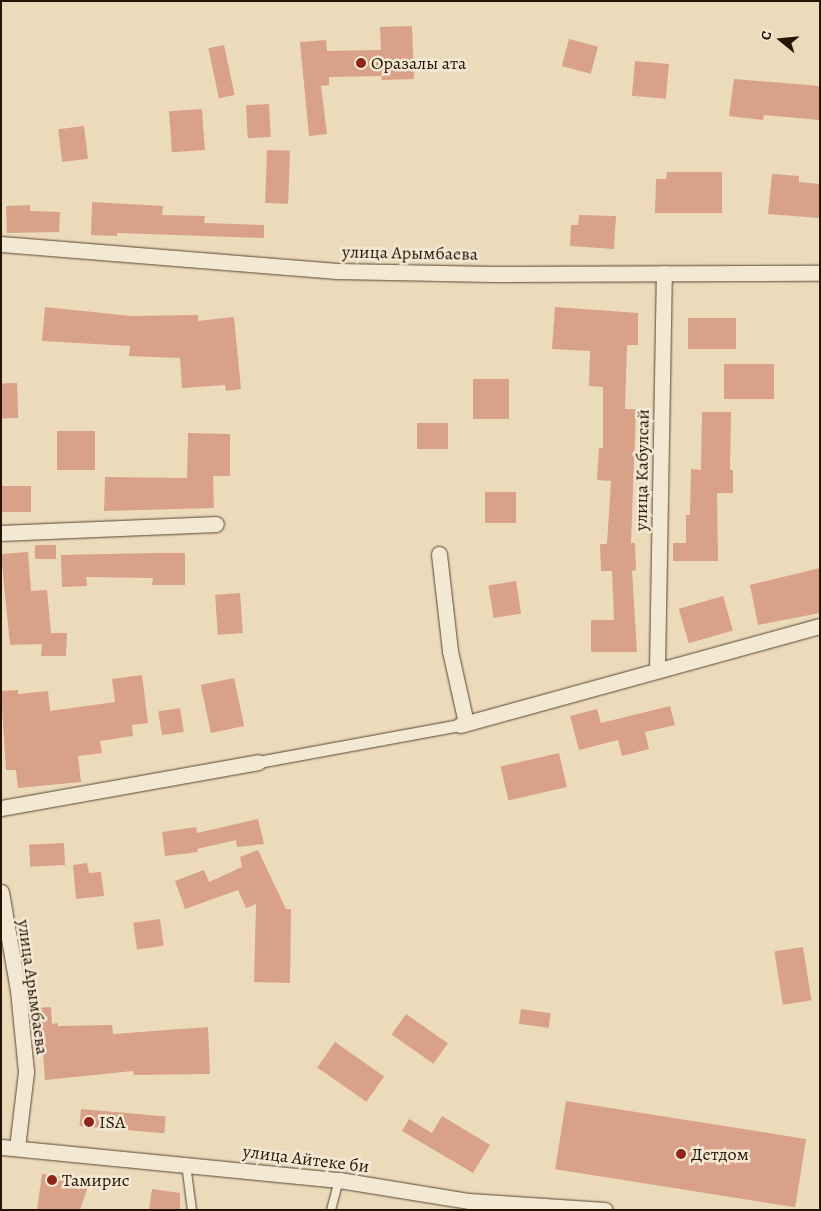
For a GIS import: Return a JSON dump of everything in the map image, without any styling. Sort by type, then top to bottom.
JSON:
[{"type":"street","name":"улица Арымбаева","points":[[1,244],[337,270],[494,274],[820,273]]},
{"type":"street","name":"улица Кабулсай","points":[[657,668],[664,273]]},
{"type":"street","points":[[1,533],[216,524]]},
{"type":"street","points":[[439,554],[450,651],[463,724]]},
{"type":"street","points":[[1,808],[463,724],[657,668],[820,626]]},
{"type":"street","name":"улица Арымбаева","points":[[1,892],[18,990],[26,1072],[17,1147]]},
{"type":"street","name":"улица Айтеке би","points":[[1,1147],[17,1147],[339,1180],[469,1201],[605,1210]]},
{"type":"lane","points":[[186,1164],[192,1210]]},
{"type":"lane","points":[[331,1210],[339,1180]]},
{"type":"building","points":[[412,26],[414,79],[382,80],[381,76],[329,77],[329,85],[321,86],[327,134],[309,136],[300,42],[326,40],[327,51],[381,50],[380,27]]},
{"type":"building","points":[[569,39],[598,47],[591,74],[562,66]]},
{"type":"building","points":[[224,45],[235,95],[219,98],[208,48]]},
{"type":"building","points":[[635,61],[669,64],[666,99],[632,96]]},
{"type":"building","points":[[734,79],[820,86],[820,120],[764,115],[763,120],[729,116]]},
{"type":"building","points":[[269,104],[271,137],[248,138],[246,105]]},
{"type":"building","points":[[202,109],[205,150],[172,152],[169,111]]},
{"type":"building","points":[[84,126],[88,159],[62,162],[58,129]]},
{"type":"building","points":[[267,150],[290,151],[288,204],[265,203]]},
{"type":"building","points":[[667,172],[722,172],[722,213],[655,213],[656,179],[666,179]]},
{"type":"building","points":[[772,174],[799,176],[799,182],[820,184],[820,218],[768,214]]},
{"type":"building","points":[[92,202],[163,206],[162,215],[205,216],[204,223],[264,225],[264,238],[117,233],[117,236],[91,235]]},
{"type":"building","points":[[30,205],[30,211],[60,212],[59,232],[7,233],[6,206]]},
{"type":"building","points":[[579,215],[616,216],[614,249],[570,246],[571,225],[578,225]]},
{"type":"building","points":[[45,307],[131,316],[198,315],[198,321],[234,317],[241,389],[226,391],[225,385],[182,388],[180,358],[129,356],[130,346],[42,341]]},
{"type":"building","points":[[555,307],[638,313],[638,345],[627,345],[625,409],[636,409],[631,543],[635,543],[636,570],[632,571],[637,652],[591,652],[591,620],[614,620],[612,571],[601,571],[600,544],[607,544],[611,481],[597,480],[599,448],[603,448],[603,387],[589,386],[590,351],[552,349]]},
{"type":"building","points":[[688,318],[736,318],[736,349],[688,349]]},
{"type":"building","points":[[724,364],[774,364],[774,399],[724,399]]},
{"type":"building","points":[[473,379],[509,379],[509,419],[473,419]]},
{"type":"building","points":[[17,383],[18,418],[2,419],[1,384]]},
{"type":"building","points":[[702,412],[731,412],[730,470],[733,470],[733,493],[717,493],[718,561],[673,561],[673,543],[686,543],[686,515],[690,515],[691,469],[701,470]]},
{"type":"building","points":[[417,423],[448,423],[448,449],[417,449]]},
{"type":"building","points":[[57,431],[95,431],[95,470],[57,470]]},
{"type":"building","points":[[188,433],[230,434],[230,476],[213,476],[214,508],[104,511],[105,477],[187,478]]},
{"type":"building","points":[[1,486],[31,486],[31,512],[1,512]]},
{"type":"building","points":[[485,492],[516,492],[516,523],[485,523]]},
{"type":"building","points":[[35,545],[56,545],[56,559],[35,559]]},
{"type":"building","points":[[28,552],[31,591],[47,590],[51,633],[67,633],[66,656],[41,656],[42,644],[10,645],[1,554]]},
{"type":"building","points":[[185,553],[185,585],[152,585],[153,578],[86,577],[87,586],[62,587],[61,555]]},
{"type":"building","points":[[820,568],[820,613],[758,625],[750,585]]},
{"type":"building","points":[[516,581],[521,614],[494,618],[488,585]]},
{"type":"building","points":[[240,593],[243,633],[218,635],[215,595]]},
{"type":"building","points":[[723,596],[733,631],[689,643],[679,609]]},
{"type":"building","points":[[142,675],[148,723],[132,725],[133,736],[100,741],[102,753],[78,756],[81,782],[18,788],[16,770],[6,770],[1,691],[18,690],[18,694],[48,691],[50,711],[115,702],[112,679]]},
{"type":"building","points":[[234,678],[244,726],[211,733],[201,685]]},
{"type":"building","points":[[670,706],[675,725],[645,732],[649,749],[622,756],[618,740],[579,750],[570,716],[597,709],[601,723]]},
{"type":"building","points":[[180,708],[184,732],[162,735],[158,711]]},
{"type":"building","points":[[559,753],[567,787],[508,801],[501,766]]},
{"type":"building","points":[[258,819],[264,844],[237,847],[236,840],[197,849],[198,852],[165,856],[162,832],[196,827],[197,833]]},
{"type":"building","points":[[64,843],[65,865],[30,867],[29,845]]},
{"type":"building","points":[[258,850],[286,909],[291,909],[290,983],[254,982],[256,904],[246,908],[238,890],[185,909],[175,881],[204,870],[209,882],[242,867],[240,857]]},
{"type":"building","points":[[87,863],[89,873],[101,872],[104,896],[76,899],[73,865]]},
{"type":"building","points":[[160,919],[164,946],[137,949],[133,923]]},
{"type":"building","points":[[803,947],[811,1000],[783,1005],[774,952]]},
{"type":"building","points":[[51,1007],[52,1024],[58,1023],[58,1026],[112,1025],[113,1034],[208,1027],[210,1074],[134,1075],[133,1071],[45,1080],[43,1051],[34,1052],[32,1008]]},
{"type":"building","points":[[521,1009],[551,1013],[549,1028],[519,1024]]},
{"type":"building","points":[[406,1014],[448,1043],[433,1064],[392,1034]]},
{"type":"building","points":[[335,1042],[384,1076],[366,1102],[317,1067]]},
{"type":"building","name":"Детдом","points":[[566,1101],[806,1139],[795,1207],[555,1169]]},
{"type":"building","points":[[81,1109],[166,1116],[164,1133],[80,1126]]},
{"type":"building","points":[[442,1116],[490,1145],[473,1173],[402,1131],[409,1119],[432,1133]]},
{"type":"building","points":[[42,1174],[90,1180],[80,1210],[37,1210]]},
{"type":"building","points":[[152,1189],[180,1193],[180,1210],[149,1210]]},
{"type":"place","name":"Оразалы ата","points":[[361,63]]},
{"type":"place","name":"ISA","points":[[89,1122]]},
{"type":"place","name":"Детдом","points":[[681,1154]]},
{"type":"place","name":"Тамирис","points":[[52,1180]]}]
